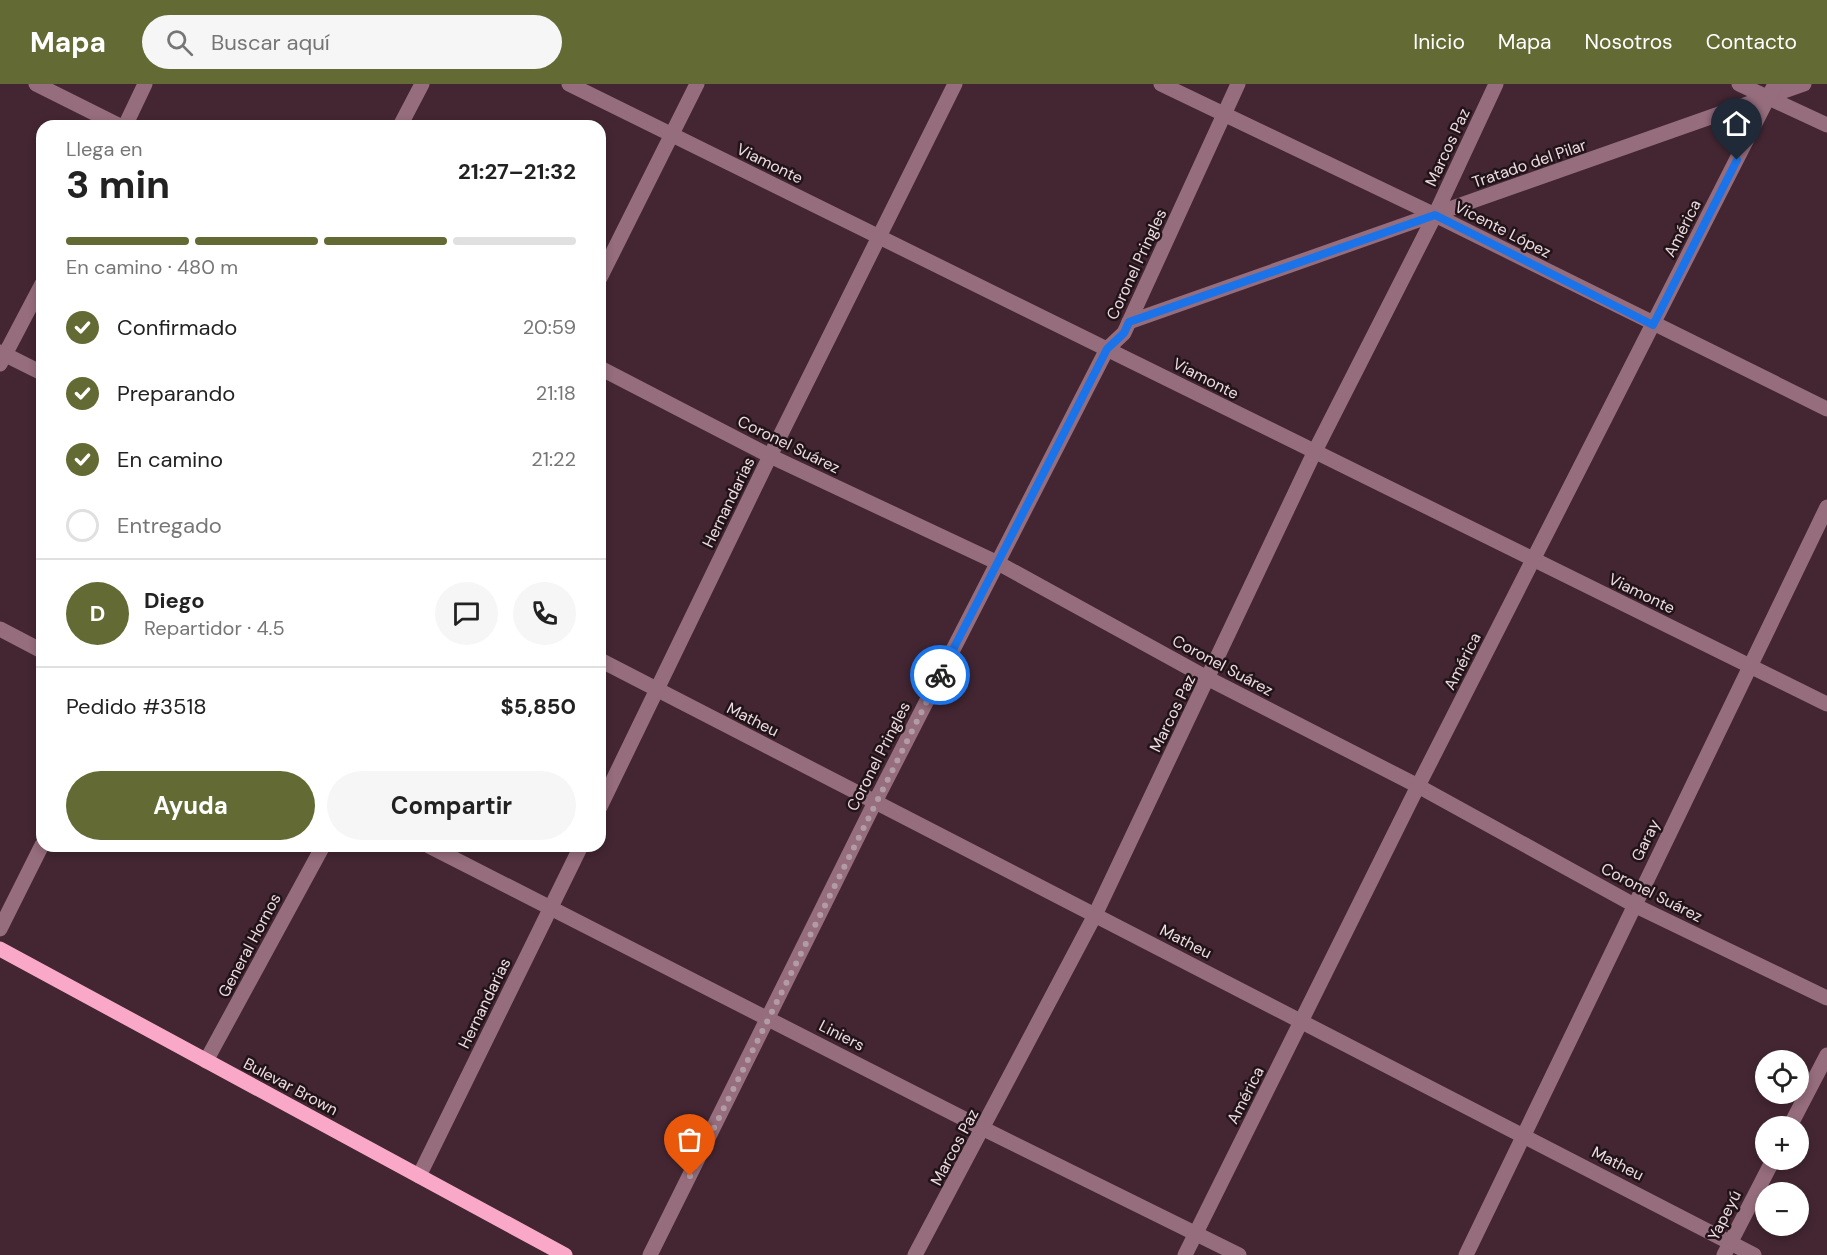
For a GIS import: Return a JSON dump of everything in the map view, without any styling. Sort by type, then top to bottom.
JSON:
[{"type":"main road","name":"Bulevar Brown","points":[[0,950],[565,1255]]},
{"type":"street","points":[[36,84],[108,120]]},
{"type":"street","points":[[128,120],[145,84]]},
{"type":"street","points":[[403,120],[422,84]]},
{"type":"street","name":"Viamonte","points":[[569,84],[1827,704]]},
{"type":"street","points":[[606,266],[697,84]]},
{"type":"street","name":"Hernandarias","points":[[606,795],[770,456],[955,84]]},
{"type":"street","name":"Vicente López","points":[[1161,84],[1435,215],[1653,325],[1827,409]]},
{"type":"street","name":"Coronel Pringles","points":[[650,1255],[875,802],[1107,349],[1124,333],[1238,84]]},
{"type":"street","name":"Marcos Paz","points":[[915,1255],[984,1129],[1095,915],[1209,679],[1314,453],[1435,215],[1496,84]]},
{"type":"street","points":[[1739,84],[1771,91],[1827,125]]},
{"type":"street","name":"Tratado del Pilar","points":[[1129,322],[1435,215],[1771,91],[1804,84]]},
{"type":"street","name":"América","points":[[1185,1255],[1418,786],[1771,91]]},
{"type":"street","points":[[36,295],[2,357],[36,371]]},
{"type":"street","name":"Coronel Suárez","points":[[606,371],[770,456],[998,563],[1209,679],[1418,786],[1634,904],[1827,998]]},
{"type":"street","name":"Garay","points":[[1466,1255],[1827,507]]},
{"type":"street","points":[[0,629],[36,648]]},
{"type":"street","name":"Matheu","points":[[606,663],[1524,1135],[1727,1248],[1754,1255]]},
{"type":"street","points":[[0,928],[38,852]]},
{"type":"street","name":"General Hornos","points":[[207,1061],[320,852]]},
{"type":"street","name":"Liniers","points":[[441,852],[984,1129],[1239,1255]]},
{"type":"street","name":"Hernandarias","points":[[419,1176],[578,852]]},
{"type":"street","points":[[1795,1116],[1827,1055]]},
{"type":"street","name":"Yapeyú","points":[[1727,1248],[1768,1170]]},
{"type":"way so far","points":[[690,1176],[940,675]]},
{"type":"route","points":[[940,675],[1107,349],[1124,333],[1129,322],[1435,215],[1653,325],[1737,160]]}]
